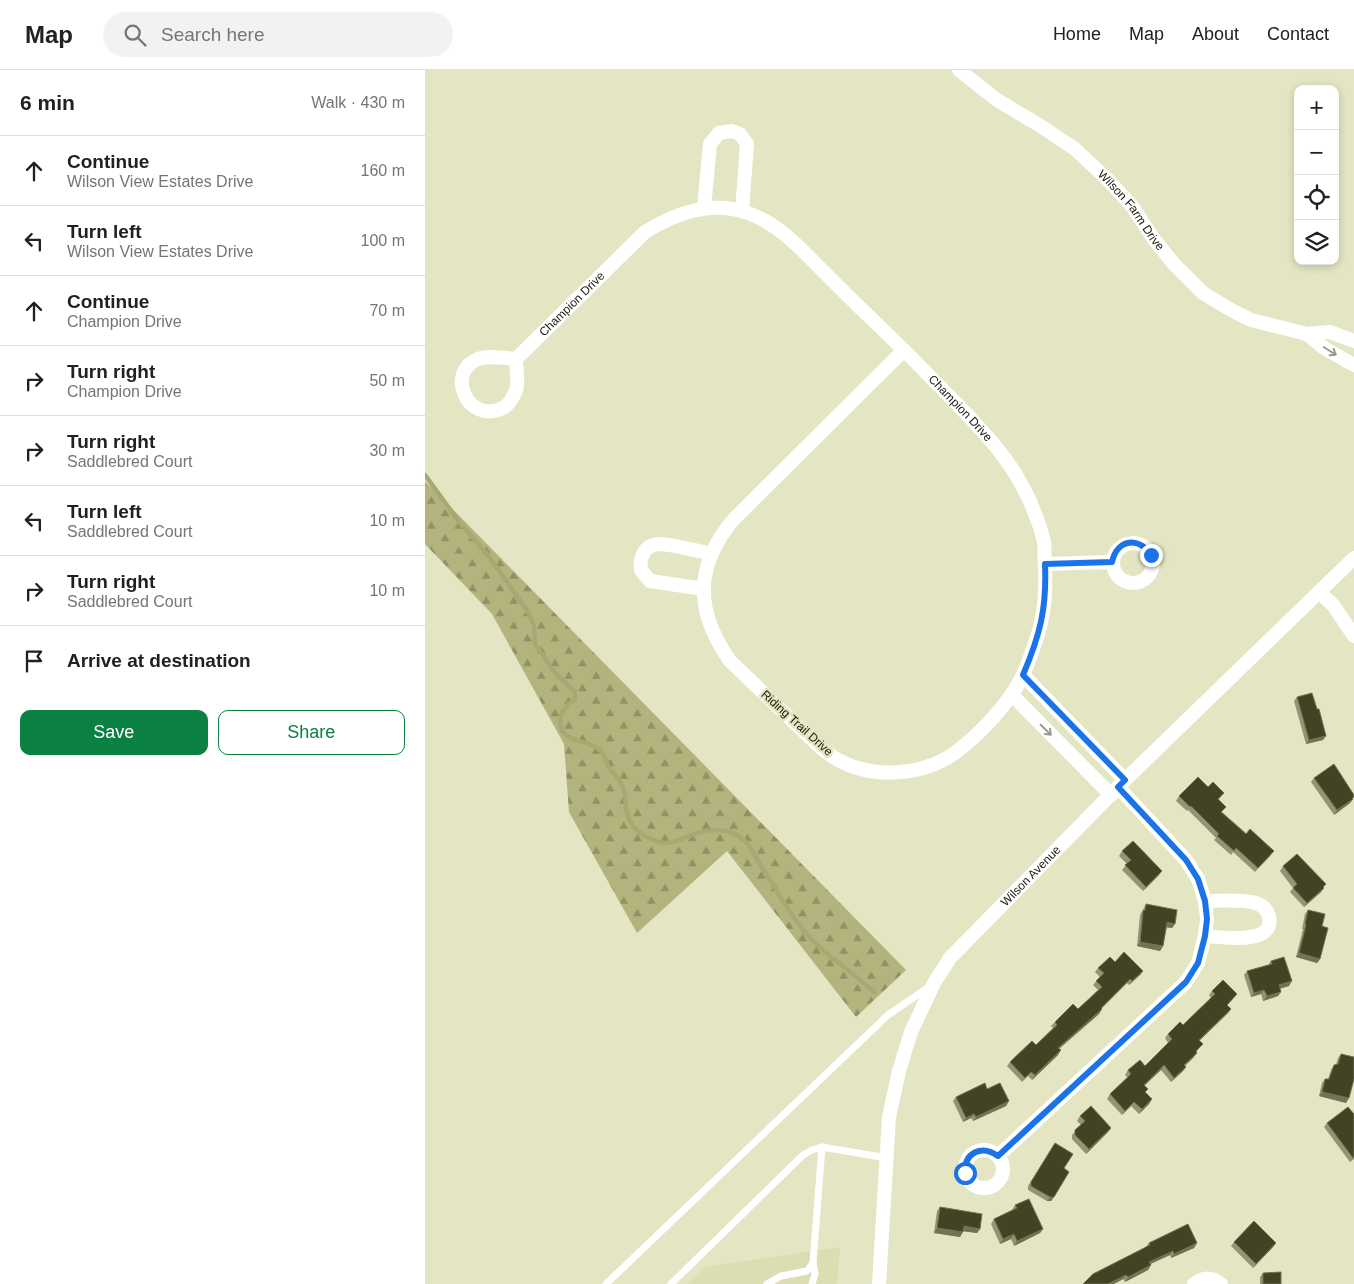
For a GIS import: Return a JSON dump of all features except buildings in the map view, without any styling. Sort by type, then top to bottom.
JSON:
[{"type":"street","name":"Wilson Farm Drive","points":[[959,70],[997,100],[1075,149],[1107,179],[1131,206],[1174,264],[1203,292],[1251,320],[1307,334],[1330,332],[1354,341]]},
{"type":"street","points":[[704,208],[709,144],[719,133],[732,131],[740,134],[747,144],[742,211]]},
{"type":"street","name":"Champion Drive","points":[[516,359],[645,232],[660,223],[689,210],[704,208],[742,211],[757,217],[786,234],[993,441],[1020,480],[1044,541],[1045,604],[1041,626],[1023,675],[1012,695]]},
{"type":"street","name":"Wilson Farm Drive","points":[[1307,334],[1324,348],[1354,365]]},
{"type":"street","name":"Riding Trail Drive","points":[[904,350],[720,536],[704,579],[706,610],[711,627],[719,646],[730,661],[823,749],[838,760],[859,768],[881,772],[903,772],[927,767],[946,759],[981,730],[1012,695]]},
{"type":"street","points":[[478,359],[516,359],[517,387],[506,406],[489,411],[474,407],[462,392],[462,380],[468,366],[478,359]]},
{"type":"street","points":[[704,589],[650,580],[641,570],[641,557],[645,550],[657,544],[712,554]]},
{"type":"street","name":"Wilson Avenue","points":[[879,1284],[889,1117],[899,1071],[911,1032],[934,983],[950,958],[1118,787],[1354,558]]},
{"type":"street","points":[[1045,564],[1112,562]]},
{"type":"street","points":[[1319,592],[1333,605],[1354,636]]},
{"type":"street","points":[[998,1156],[1186,982],[1198,963],[1207,919],[1205,901],[1198,879],[1186,860],[1118,787],[1023,675]]},
{"type":"street","points":[[1012,695],[1118,787]]},
{"type":"street","points":[[1205,901],[1255,903],[1265,909],[1269,921],[1266,930],[1259,936],[1249,938],[1205,936]]},
{"type":"street","points":[[1194,1284],[1201,1279],[1208,1278],[1221,1284]]},
{"type":"lane","points":[[606,1284],[888,1015],[934,983]]},
{"type":"lane","points":[[812,1284],[815,1274],[813,1263],[823,1148]]},
{"type":"lane","points":[[671,1284],[803,1156],[812,1150],[823,1148],[887,1158]]},
{"type":"lane","points":[[767,1284],[781,1276],[807,1271],[813,1263]]},
{"type":"shaded area","points":[[840,1247],[837,1284],[687,1284],[706,1267]]},
{"type":"green space","points":[[425,481],[906,970],[856,1017],[727,851],[637,933],[569,812],[564,744],[492,614],[425,544]]},
{"type":"waterway","points":[[425,475],[460,523],[486,553],[529,614],[534,626],[535,644],[556,674],[575,692],[575,700],[565,708],[561,715],[561,728],[568,736],[592,745],[602,752],[608,766],[623,787],[627,813],[635,828],[649,838],[663,843],[672,842],[700,832],[716,830],[738,836],[749,846],[800,926],[826,953],[874,992]]},
{"type":"route","points":[[965,1173],[967,1161],[975,1152],[987,1150],[998,1156],[1186,982],[1198,963],[1207,919],[1205,901],[1198,879],[1186,860],[1118,787],[1125,780],[1023,675],[1041,626],[1045,604],[1045,564],[1112,562],[1117,549],[1129,543],[1142,545],[1148,549],[1151,555]]}]
